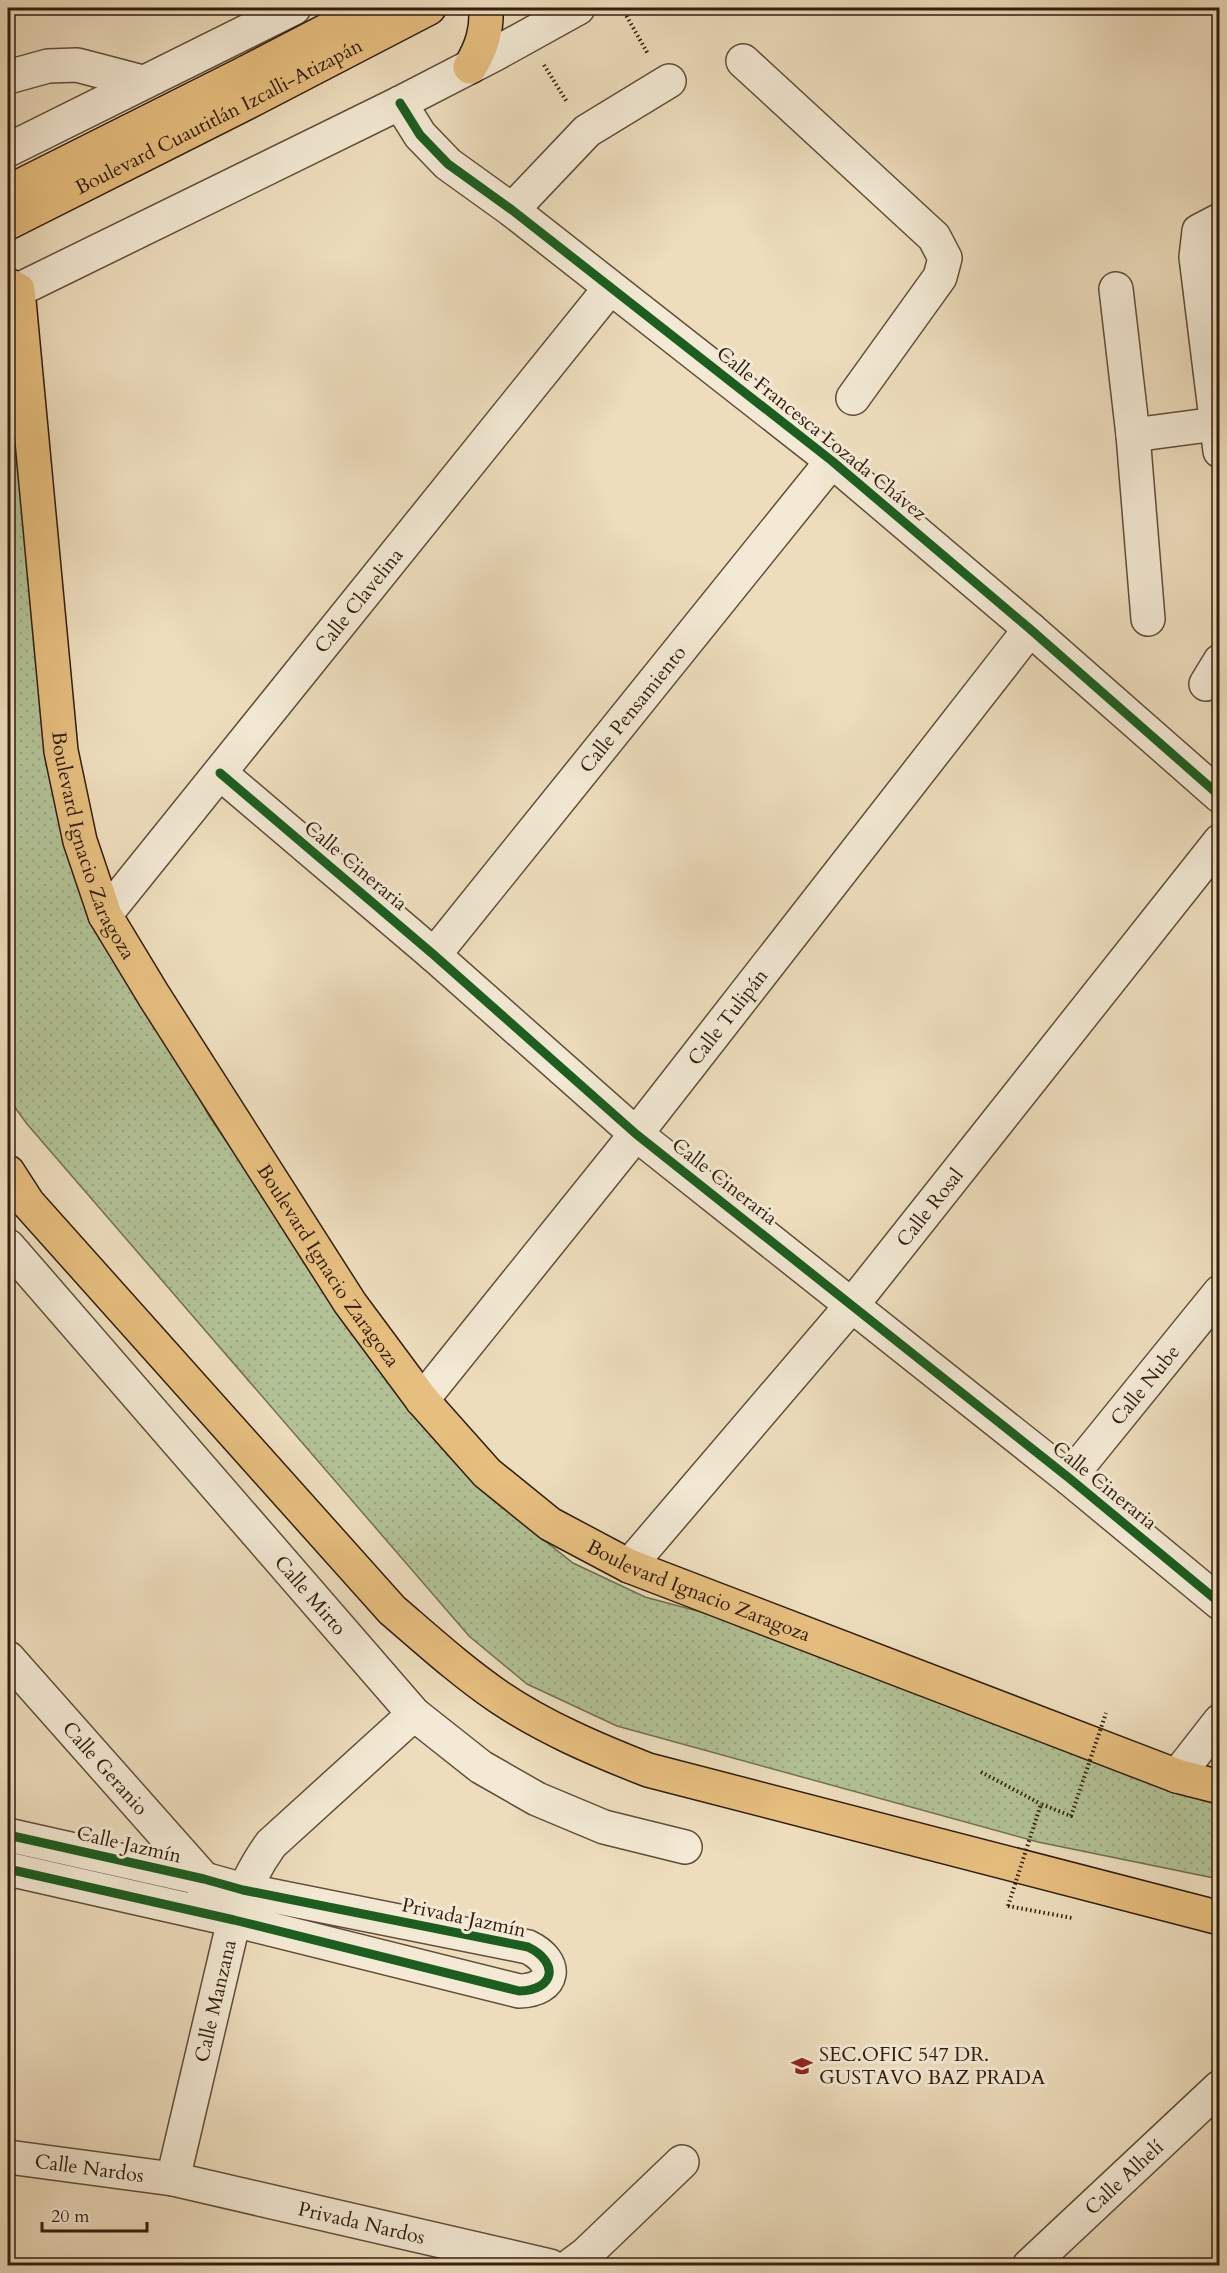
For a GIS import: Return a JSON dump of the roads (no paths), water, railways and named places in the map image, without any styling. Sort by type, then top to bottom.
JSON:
[{"type":"main road","name":"Boulevard Cuautitlán Izcalli-Atizapán","points":[[8,192],[370,8]]},
{"type":"main road","name":"Boulevard Cuautitlán Izcalli-Atizapán","points":[[8,223],[255,99],[429,8]]},
{"type":"main road","points":[[470,67],[482,48],[487,24],[486,8]]},
{"type":"main road","name":"Boulevard Ignacio Zaragoza","points":[[11,290],[61,751],[80,841],[105,915],[154,996],[350,1303],[422,1400],[487,1473],[550,1524],[629,1566],[1177,1776],[1220,1787]]},
{"type":"main road","points":[[8,1172],[28,1203],[392,1610],[453,1663],[500,1698],[580,1743],[648,1770],[1220,1918]]},
{"type":"street","points":[[8,150],[294,8]]},
{"type":"street","points":[[11,290],[400,103],[578,8]]},
{"type":"street","points":[[743,61],[934,237],[945,258],[940,277],[853,398]]},
{"type":"street","points":[[8,77],[48,66],[78,65],[142,82]]},
{"type":"street","points":[[512,210],[587,131],[667,82]]},
{"type":"street","name":"Calle Francesca Lozada Chávez","points":[[400,103],[420,135],[448,164],[512,210],[832,461],[1030,629],[1220,796]]},
{"type":"street","points":[[1133,435],[1218,437],[1196,257],[1199,231],[1220,220]]},
{"type":"street","name":"Calle Clavelina","points":[[105,915],[610,288]]},
{"type":"street","points":[[1116,289],[1133,435],[1148,620]]},
{"type":"street","name":"Calle Pensamiento","points":[[434,955],[832,461]]},
{"type":"street","name":"Calle Tulipán","points":[[422,1400],[636,1134],[1030,629]]},
{"type":"street","name":"Calle Cineraria","points":[[220,773],[434,955],[636,1134],[1069,1478],[1220,1603]]},
{"type":"street","name":"Calle Rosal","points":[[629,1566],[852,1305],[1220,841]]},
{"type":"street","name":"Calle Mirto","points":[[8,1246],[414,1714],[481,1767],[537,1799],[604,1827],[685,1847]]},
{"type":"street","name":"Calle Nube","points":[[1069,1478],[1220,1292]]},
{"type":"street","name":"Calle Geranio","points":[[8,1658],[204,1879]]},
{"type":"street","name":"Calle Manzana","points":[[173,2179],[238,1905],[256,1865],[271,1844],[414,1714]]},
{"type":"street","points":[[1177,1776],[1220,1721]]},
{"type":"street","name":"Calle Jazmín","points":[[8,1835],[204,1879],[238,1905]]},
{"type":"street","points":[[8,1869],[192,1912],[238,1905]]},
{"type":"street","points":[[192,1912],[204,1879]]},
{"type":"street","name":"Privada Jazmín","points":[[238,1905],[528,1947],[539,1952],[549,1966],[550,1976],[544,1985],[532,1990],[519,1991],[238,1905]]},
{"type":"street","name":"Calle Alhelí","points":[[1029,2265],[1220,2087]]},
{"type":"street","name":"Calle Nardos","points":[[8,2157],[173,2179]]},
{"type":"street","points":[[570,2265],[586,2254],[682,2162]]},
{"type":"street","name":"Privada Nardos","points":[[173,2179],[550,2265]]},
{"type":"place","name":"SEC.OFIC 547 DR. GUSTAVO BAZ PRADA","points":[[802,2066]]}]
